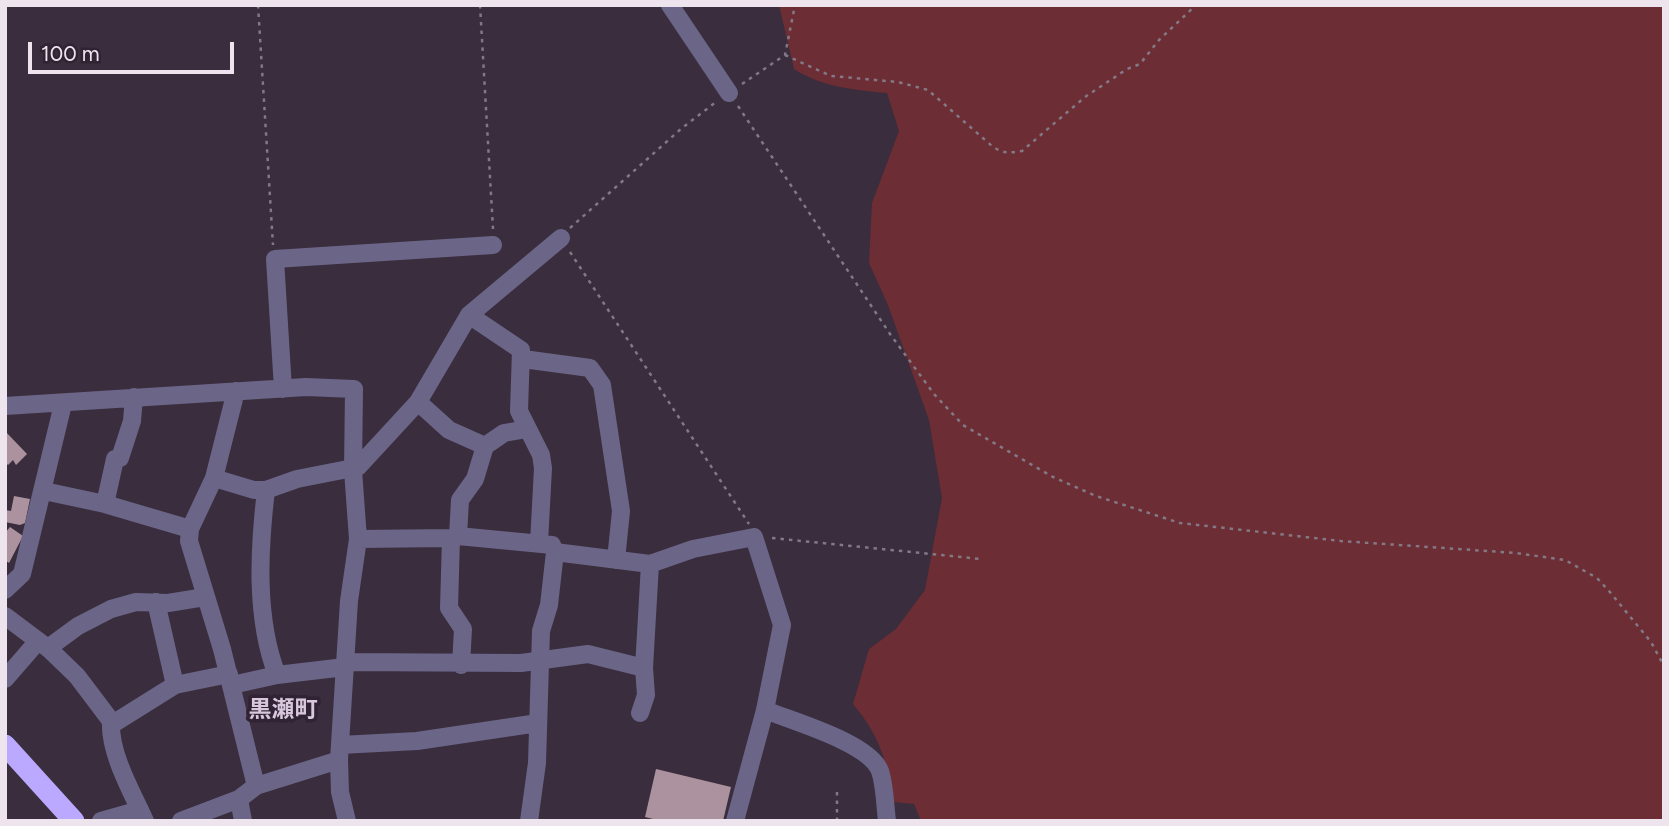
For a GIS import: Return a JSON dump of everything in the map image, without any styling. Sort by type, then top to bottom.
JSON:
[{"type":"highway","points":[[5,745],[74,821]]},
{"type":"street","points":[[670,5],[729,93]]},
{"type":"street","points":[[214,478],[254,490],[266,490],[297,479],[353,470],[418,402],[469,315],[561,238]]},
{"type":"street","points":[[283,389],[275,259],[493,245]]},
{"type":"street","points":[[469,315],[521,350],[523,359],[519,411],[541,455],[543,468],[539,542]]},
{"type":"street","points":[[523,359],[590,368],[602,385],[621,511],[616,560]]},
{"type":"street","points":[[5,406],[236,391],[354,389],[353,470],[358,539],[349,601],[340,753],[340,792],[347,821]]},
{"type":"street","points":[[236,391],[214,478],[190,528],[189,541],[230,680],[256,786]]},
{"type":"street","points":[[105,503],[115,459],[120,458],[131,421],[134,397]]},
{"type":"street","points":[[418,402],[449,430],[485,446]]},
{"type":"street","points":[[5,590],[22,574],[63,404]]},
{"type":"street","points":[[461,665],[463,629],[449,608],[460,500],[475,479],[485,446],[504,433],[527,429]]},
{"type":"street","points":[[266,490],[262,521],[262,596],[271,659],[277,675]]},
{"type":"street","points":[[44,491],[105,503],[190,528]]},
{"type":"street","points":[[358,539],[455,537],[552,545],[555,552],[538,661],[538,723],[529,821]]},
{"type":"street","points":[[555,552],[650,564],[693,549],[754,537],[782,625],[765,710],[735,821]]},
{"type":"street","points":[[640,713],[646,695],[644,668],[650,564]]},
{"type":"street","points":[[5,679],[43,644],[111,609],[136,602],[205,597]]},
{"type":"street","points":[[156,602],[175,685]]},
{"type":"street","points":[[5,616],[43,644],[77,676],[111,725],[122,767],[143,815],[101,821]]},
{"type":"street","points":[[111,725],[175,685],[277,675],[345,664],[461,665],[597,655],[644,668]]},
{"type":"street","points":[[765,710],[849,744],[874,761],[880,771],[887,821]]},
{"type":"street","points":[[181,821],[239,799],[256,786],[340,753],[538,723]]},
{"type":"street","points":[[239,799],[243,821]]},
{"type":"path","points":[[258,5],[275,259]]},
{"type":"path","points":[[480,5],[493,245]]},
{"type":"path","points":[[795,5],[786,55],[682,128],[561,238],[745,514],[754,537],[981,559]]},
{"type":"path","points":[[786,55],[831,76],[898,82],[928,90],[1001,153],[1011,153],[1022,151],[1085,97],[1126,69],[1140,64],[1196,5]]},
{"type":"path","points":[[729,93],[890,334],[934,394],[963,425],[1053,477],[1096,496],[1180,523],[1341,541],[1516,553],[1565,561],[1597,578],[1651,642],[1664,666]]},
{"type":"path","points":[[837,788],[837,821]]},
{"type":"shaded area","points":[[779,5],[1664,5],[1664,821],[921,821],[914,804],[894,802],[881,750],[870,727],[853,704],[869,649],[896,629],[925,590],[942,498],[929,420],[888,305],[869,263],[872,203],[899,131],[887,93],[827,84],[794,69]]},
{"type":"building","points":[[5,431],[27,454],[16,465],[13,460],[8,465],[5,462]]},
{"type":"building","points":[[14,496],[30,499],[25,523],[20,525],[5,522],[5,510],[11,511]]},
{"type":"building","points":[[10,527],[23,536],[9,563],[5,560],[5,533]]},
{"type":"building","points":[[656,769],[731,787],[723,821],[661,821],[645,817]]},
{"type":"district","name":"黒瀬町","points":[[283,710]]}]
